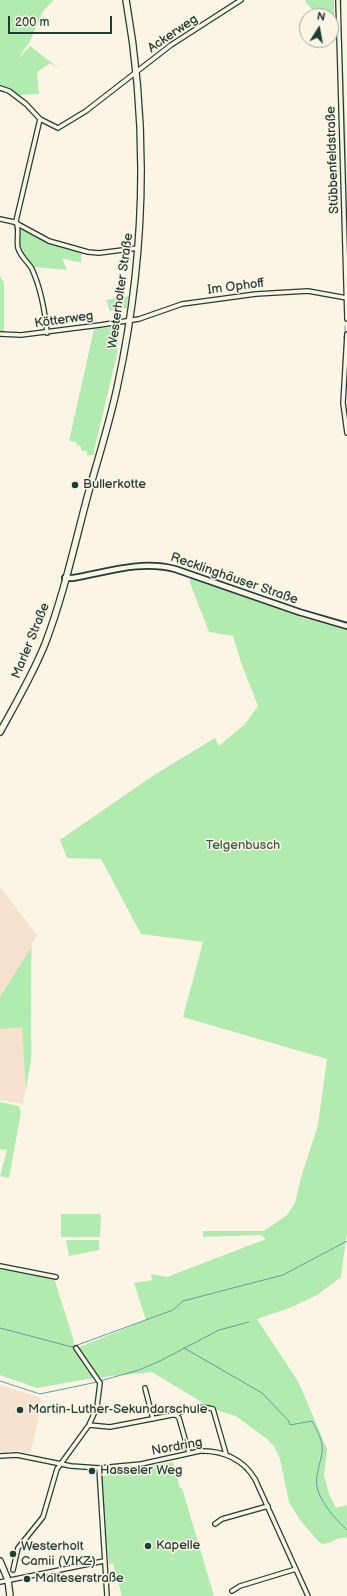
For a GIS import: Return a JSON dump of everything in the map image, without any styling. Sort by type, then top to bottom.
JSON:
[{"type":"main road","name":"Westerholter Straße","points":[[65,578],[117,389],[130,320],[139,248],[142,181],[136,72],[126,0]]},
{"type":"main road","name":"Marler Straße","points":[[0,732],[29,679],[43,648],[56,613],[65,578]]},
{"type":"main road","points":[[0,1561],[8,1580],[10,1596]]},
{"type":"street","name":"Ackerweg","points":[[40,119],[58,128],[86,111],[171,45],[241,0]]},
{"type":"street","name":"Stübbenfeldstraße","points":[[338,0],[347,319]]},
{"type":"street","points":[[0,88],[9,91],[26,104],[40,119],[16,220],[19,228],[18,249],[32,269],[39,284],[47,333]]},
{"type":"street","points":[[0,219],[17,224],[49,241],[88,252],[99,253],[139,248]]},
{"type":"street","name":"Im Ophoff","points":[[130,320],[182,304],[256,294],[308,291],[347,298]]},
{"type":"street","name":"Kötterweg","points":[[0,334],[22,335],[47,333],[130,320]]},
{"type":"street","points":[[347,334],[343,404],[347,433]]},
{"type":"street","name":"Recklinghäuser Straße","points":[[65,578],[74,578],[136,565],[163,566],[299,612],[347,626]]},
{"type":"street","points":[[0,1266],[56,1277]]},
{"type":"street","points":[[13,1570],[18,1548],[43,1517],[57,1469],[89,1425],[97,1407],[100,1383],[76,1348]]},
{"type":"street","points":[[145,1388],[153,1419]]},
{"type":"street","points":[[89,1425],[110,1427],[176,1415],[179,1412],[206,1407],[213,1409],[226,1454]]},
{"type":"street","points":[[176,1415],[179,1418],[189,1453]]},
{"type":"street","name":"Nordring","points":[[0,1456],[17,1455],[60,1464],[99,1468],[141,1464],[189,1453],[209,1451],[226,1454],[239,1461],[249,1469],[255,1479],[308,1596]]},
{"type":"street","points":[[99,1468],[107,1596]]},
{"type":"street","points":[[215,1524],[222,1519],[268,1506]]},
{"type":"street","points":[[0,1582],[104,1560]]},
{"type":"street","points":[[232,1591],[240,1586],[296,1569]]},
{"type":"shaded area","points":[[0,887],[37,935],[30,947],[32,945],[31,1030],[29,1069],[23,1104],[0,1100]]},
{"type":"shaded area","name":"Martin-Luther-Sekundarschule","points":[[0,1385],[41,1398],[38,1421],[33,1444],[29,1454],[18,1450],[0,1453]]},
{"type":"green space","points":[[0,0],[54,0],[43,11],[30,41],[18,59],[30,46],[60,69],[50,63],[37,72],[39,94],[16,95],[0,87]]},
{"type":"green space","points":[[305,0],[334,0],[334,8],[311,8]]},
{"type":"green space","points":[[337,0],[342,0],[341,14],[346,141],[347,290],[339,48],[339,8],[337,8]]},
{"type":"green space","points":[[24,229],[44,240],[82,251],[81,262],[62,258],[67,270],[36,267],[33,269],[24,255],[20,244],[20,230]]},
{"type":"green space","points":[[0,275],[4,284],[4,333],[0,333]]},
{"type":"green space","points":[[129,296],[127,308],[110,311],[106,300]]},
{"type":"green space","points":[[120,326],[117,354],[94,455],[87,455],[87,451],[82,451],[76,442],[69,441],[94,329]]},
{"type":"green space","name":"Telgenbusch","points":[[190,578],[303,618],[347,630],[347,1232],[341,1277],[317,1295],[292,1307],[257,1319],[299,1383],[327,1449],[324,1475],[329,1494],[336,1508],[347,1505],[347,1538],[344,1537],[325,1544],[319,1542],[300,1520],[289,1502],[280,1459],[274,1446],[267,1439],[236,1416],[213,1409],[152,1372],[93,1378],[37,1388],[0,1375],[0,1267],[54,1278],[74,1344],[77,1348],[146,1320],[134,1283],[152,1280],[151,1274],[167,1277],[266,1239],[260,1235],[203,1237],[203,1231],[264,1231],[287,1215],[295,1203],[302,1174],[318,1125],[327,1059],[183,1017],[203,942],[141,934],[101,859],[67,858],[60,840],[154,775],[215,738],[219,746],[244,725],[258,706],[242,665],[233,636],[209,632],[190,583]]},
{"type":"green space","points":[[31,948],[31,1060],[26,1089],[22,1027],[0,1029],[0,997]]},
{"type":"green space","points":[[0,1102],[19,1106],[21,1112],[9,1178],[0,1176],[7,1150],[0,1149]]},
{"type":"green space","points":[[61,1214],[101,1214],[100,1237],[61,1237]]},
{"type":"green space","points":[[66,1240],[99,1240],[99,1250],[69,1256]]},
{"type":"green space","points":[[173,1462],[214,1596],[122,1596],[113,1564],[109,1564],[101,1480],[103,1476],[107,1475]]},
{"type":"waterway","points":[[336,0],[343,250]]},
{"type":"waterway","points":[[345,301],[345,316]]},
{"type":"waterway","points":[[345,326],[345,333]]},
{"type":"waterway","points":[[343,365],[344,346]]},
{"type":"waterway","points":[[0,1328],[72,1347],[173,1310],[183,1301],[283,1275],[347,1241]]},
{"type":"waterway","points":[[100,1381],[139,1370],[160,1361],[219,1330],[249,1322]]},
{"type":"waterway","points":[[184,1348],[262,1393],[288,1420],[290,1425],[312,1421],[320,1437],[322,1445],[317,1487],[321,1499],[347,1530]]},
{"type":"waterway","points":[[0,1381],[40,1394],[97,1382]]},
{"type":"place","name":"Bullerkotte","points":[[75,485]]},
{"type":"place","name":"Martin-Luther-Sekundarschule","points":[[20,1410]]},
{"type":"place","name":"Hasseler Weg","points":[[92,1471]]},
{"type":"place","name":"Kapelle","points":[[148,1546]]},
{"type":"place","name":"Westerholt Camii (VIKZ)","points":[[13,1554]]},
{"type":"place","name":"Malteserstraße","points":[[27,1579]]}]
